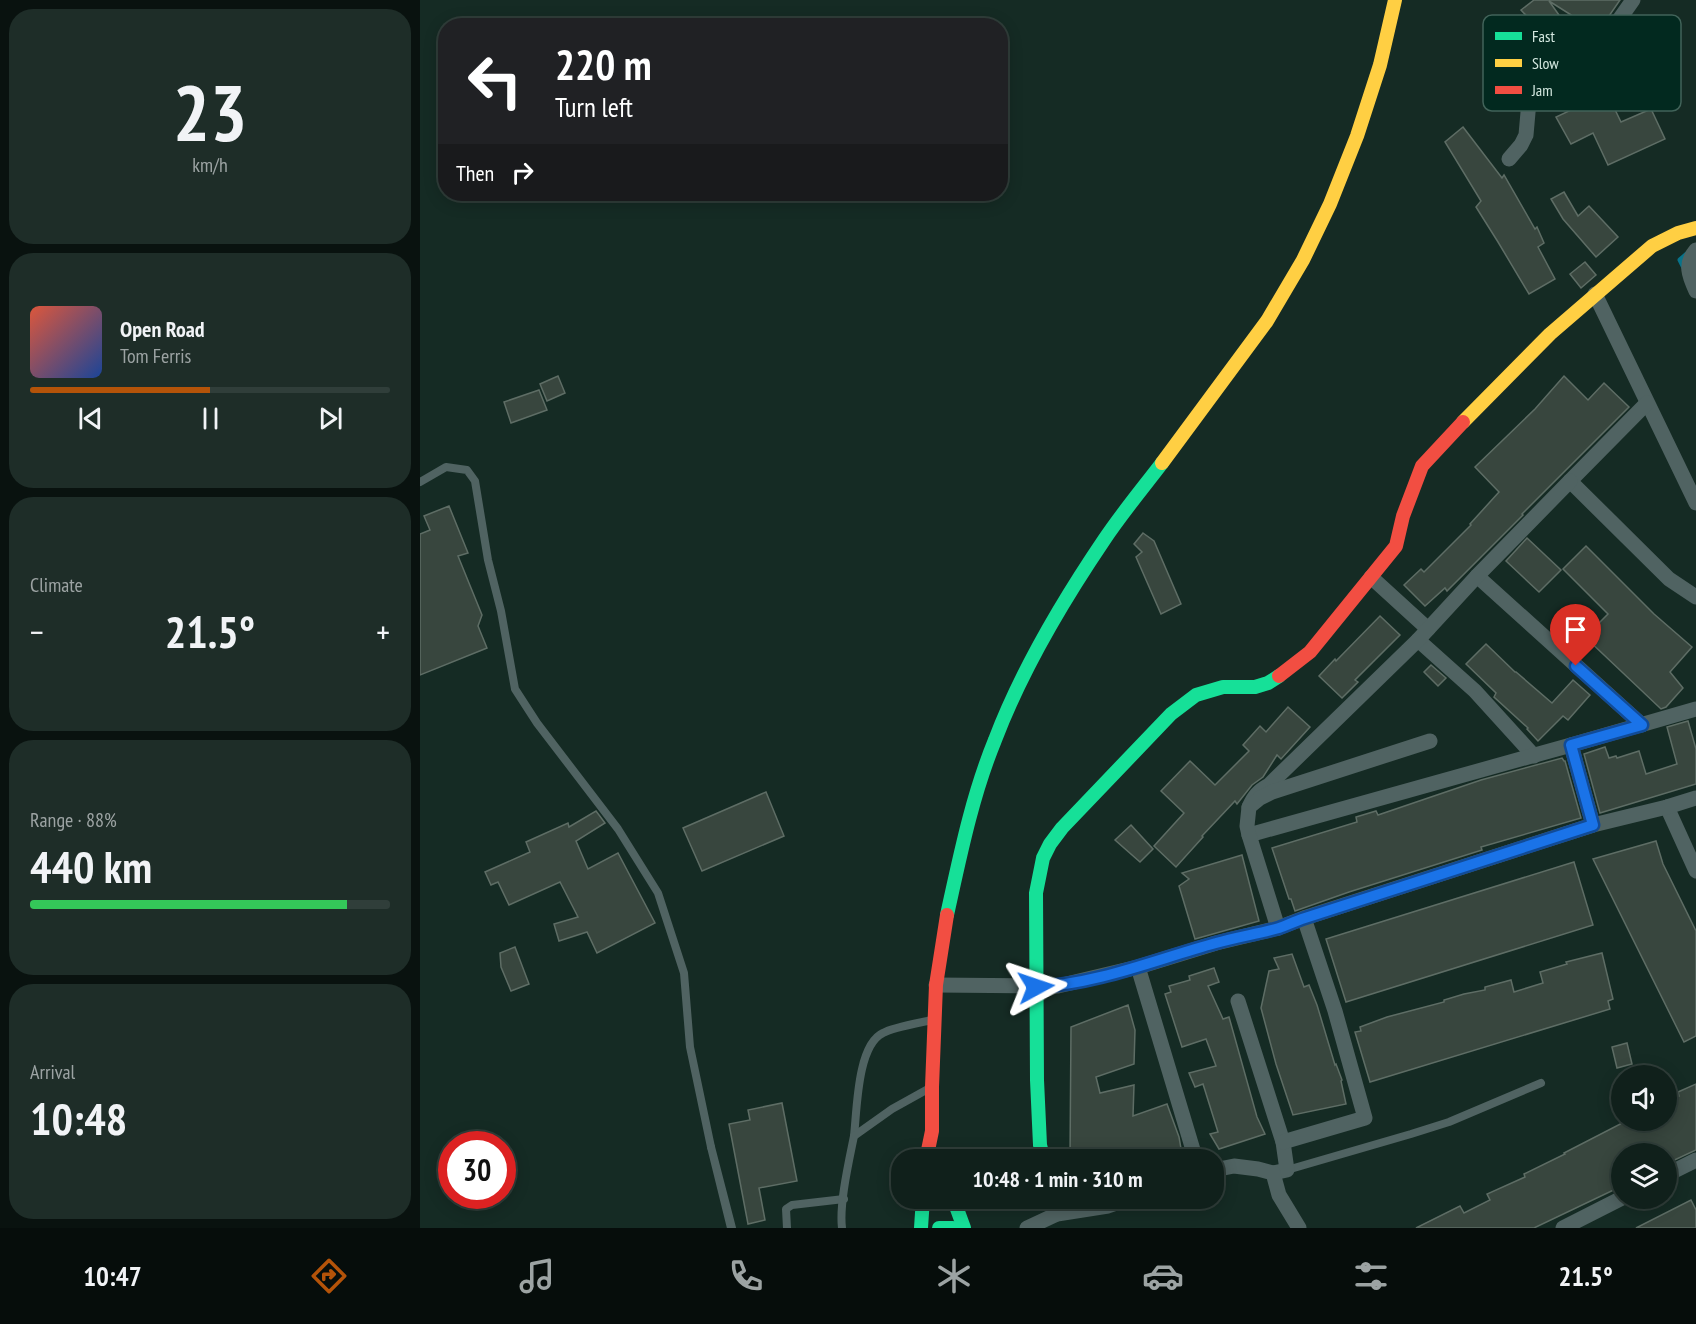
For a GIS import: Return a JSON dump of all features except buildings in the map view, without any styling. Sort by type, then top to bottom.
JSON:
[{"type":"main road","points":[[928,1149],[932,1131],[936,985],[948,908],[973,804],[995,739],[1028,667],[1065,602],[1105,539],[1267,321],[1303,260],[1330,204],[1357,136],[1380,65],[1395,0]]},
{"type":"main road","points":[[1041,1149],[1037,1080],[1036,893],[1040,868],[1047,848],[1062,828],[1171,714],[1196,695],[1223,687],[1255,687],[1268,683],[1310,652],[1396,546],[1403,516],[1422,466],[1550,334],[1595,294],[1652,246],[1678,233],[1696,228]]},
{"type":"main road","points":[[932,1131],[938,1149]]},
{"type":"main road","points":[[921,1228],[922,1209]]},
{"type":"main road","points":[[957,1209],[964,1228]]},
{"type":"main road","points":[[939,1228],[953,1228]]},
{"type":"street","points":[[1623,15],[1634,0]]},
{"type":"street","points":[[1509,159],[1526,135],[1528,111]]},
{"type":"street","points":[[1696,250],[1690,258],[1688,268],[1696,291]]},
{"type":"street","points":[[1595,294],[1696,502]]},
{"type":"street","points":[[1278,928],[1249,835],[1249,807],[1254,795],[1269,785],[1423,634],[1647,402]]},
{"type":"street","points":[[1570,481],[1669,579],[1696,597]]},
{"type":"street","points":[[1477,576],[1642,725]]},
{"type":"street","points":[[1371,577],[1534,756]]},
{"type":"street","points":[[1249,835],[1696,709]]},
{"type":"street","points":[[1249,807],[1272,792],[1430,741]]},
{"type":"street","points":[[1571,745],[1593,825]]},
{"type":"street","points":[[936,985],[1058,986],[1138,967],[1216,943],[1278,928],[1593,825],[1696,798]]},
{"type":"street","points":[[1667,807],[1696,871]]},
{"type":"street","points":[[1282,1142],[1365,1118],[1335,1011],[1305,918]]},
{"type":"street","points":[[1138,967],[1193,1149]]},
{"type":"street","points":[[1238,1001],[1282,1142],[1279,1195],[1299,1228]]},
{"type":"street","points":[[1677,1170],[1696,1160]]},
{"type":"street","points":[[1224,1168],[1234,1166],[1280,1171]]},
{"type":"street","points":[[1563,1228],[1611,1204]]},
{"type":"street","points":[[1056,1209],[1057,1214]]},
{"type":"street","points":[[1028,1228],[1057,1214],[1089,1209]]},
{"type":"lane","points":[[420,482],[446,467],[467,470],[475,481],[488,560],[501,610],[515,689],[537,723],[618,829],[658,893],[684,973],[690,1047],[714,1159],[732,1228]]},
{"type":"lane","points":[[842,1228],[863,1061],[869,1046],[881,1033],[934,1020]]},
{"type":"lane","points":[[1280,1171],[1449,1122],[1541,1083]]},
{"type":"lane","points":[[854,1137],[892,1109],[932,1087]]},
{"type":"lane","points":[[787,1228],[786,1209],[792,1205],[844,1199]]},
{"type":"waterway","points":[[1684,268],[1680,260],[1688,253]]},
{"type":"traffic: fast","points":[[947,915],[967,826],[987,761],[1030,662],[1088,563],[1162,463]]},
{"type":"traffic: fast","points":[[1041,1149],[1037,1080],[1036,893],[1043,858],[1050,844],[1062,828],[1171,714],[1196,695],[1223,687],[1255,687],[1279,676]]},
{"type":"traffic: fast","points":[[921,1228],[922,1209]]},
{"type":"traffic: fast","points":[[957,1209],[964,1228]]},
{"type":"traffic: fast","points":[[939,1228],[953,1228]]},
{"type":"traffic: slow","points":[[1162,463],[1267,321],[1303,260],[1330,204],[1357,136],[1380,65],[1395,0]]},
{"type":"traffic: slow","points":[[1463,422],[1550,334],[1652,246],[1678,233],[1696,228]]},
{"type":"traffic: jam","points":[[1279,676],[1310,652],[1396,546],[1403,516],[1422,466],[1463,422]]},
{"type":"traffic: jam","points":[[928,1149],[932,1131],[936,985],[947,915]]},
{"type":"route","points":[[1036,987],[1058,986],[1089,980],[1216,943],[1278,928],[1593,825],[1571,745],[1642,725],[1576,666]]}]
